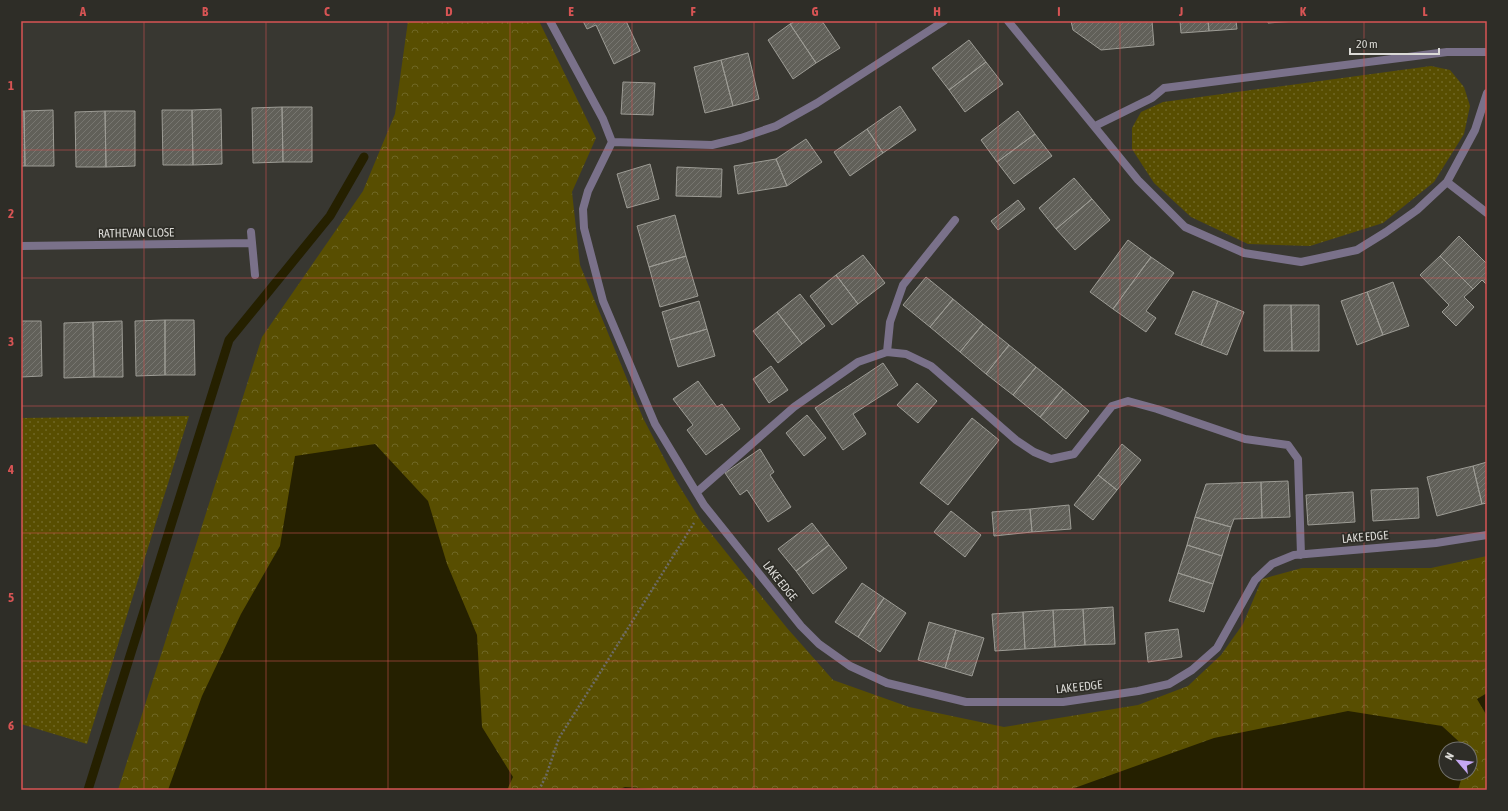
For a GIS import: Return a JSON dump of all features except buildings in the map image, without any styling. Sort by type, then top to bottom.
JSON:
[{"type":"street","points":[[550,21],[602,119],[612,142],[712,145],[741,138],[776,126],[817,103],[944,21]]},
{"type":"street","points":[[1008,21],[1138,180],[1185,227],[1244,253],[1300,262],[1357,250],[1418,210],[1447,182],[1475,130],[1487,94]]},
{"type":"street","points":[[1095,126],[1152,98],[1164,88],[1448,52],[1487,52]]},
{"type":"street","name":"LAKE EDGE","points":[[612,142],[588,191],[583,210],[584,228],[603,300],[655,424],[704,505],[801,626],[819,644],[850,666],[887,683],[966,702],[1063,702],[1138,692],[1169,684],[1192,670],[1217,648],[1255,580],[1272,564],[1294,555],[1436,543],[1487,535]]},
{"type":"street","points":[[1447,182],[1487,213]]},
{"type":"street","points":[[887,352],[890,322],[903,285],[955,220]]},
{"type":"street","points":[[251,232],[255,275]]},
{"type":"street","name":"RATHEVAN CLOSE","points":[[21,246],[252,243]]},
{"type":"street","points":[[697,492],[794,407],[858,362],[887,352],[906,354],[931,366],[1016,440],[1034,452],[1051,459],[1074,454],[1112,406],[1128,401],[1157,409],[1245,439],[1288,445],[1298,459],[1301,555]]},
{"type":"path","points":[[539,790],[546,776],[559,738],[704,505]]},
{"type":"green space","points":[[408,21],[539,21],[596,138],[572,192],[580,265],[643,418],[675,479],[701,521],[787,628],[833,680],[909,707],[1004,727],[1138,705],[1188,686],[1221,655],[1243,624],[1262,579],[1302,568],[1431,568],[1487,556],[1487,790],[118,790],[262,337],[363,191],[395,114]]},
{"type":"green space","points":[[1431,66],[1450,70],[1464,87],[1470,106],[1464,134],[1434,182],[1383,223],[1310,246],[1248,244],[1191,217],[1154,183],[1132,149],[1132,128],[1141,112],[1163,102]]},
{"type":"green space","points":[[189,416],[87,744],[21,724],[21,418]]},
{"type":"shaded area","points":[[375,444],[428,501],[447,564],[477,635],[482,727],[513,777],[507,790],[168,790],[202,696],[241,614],[280,546],[295,456]]},
{"type":"shaded area","points":[[1487,693],[1487,716],[1477,699]]},
{"type":"shaded area","points":[[1348,711],[1442,726],[1458,741],[1438,741],[1438,781],[1461,781],[1458,790],[1069,790],[1214,738]]},
{"type":"shaded area","points":[[625,787],[671,790],[617,790]]},
{"type":"waterway","points":[[88,790],[229,340],[330,216],[364,157]]}]
